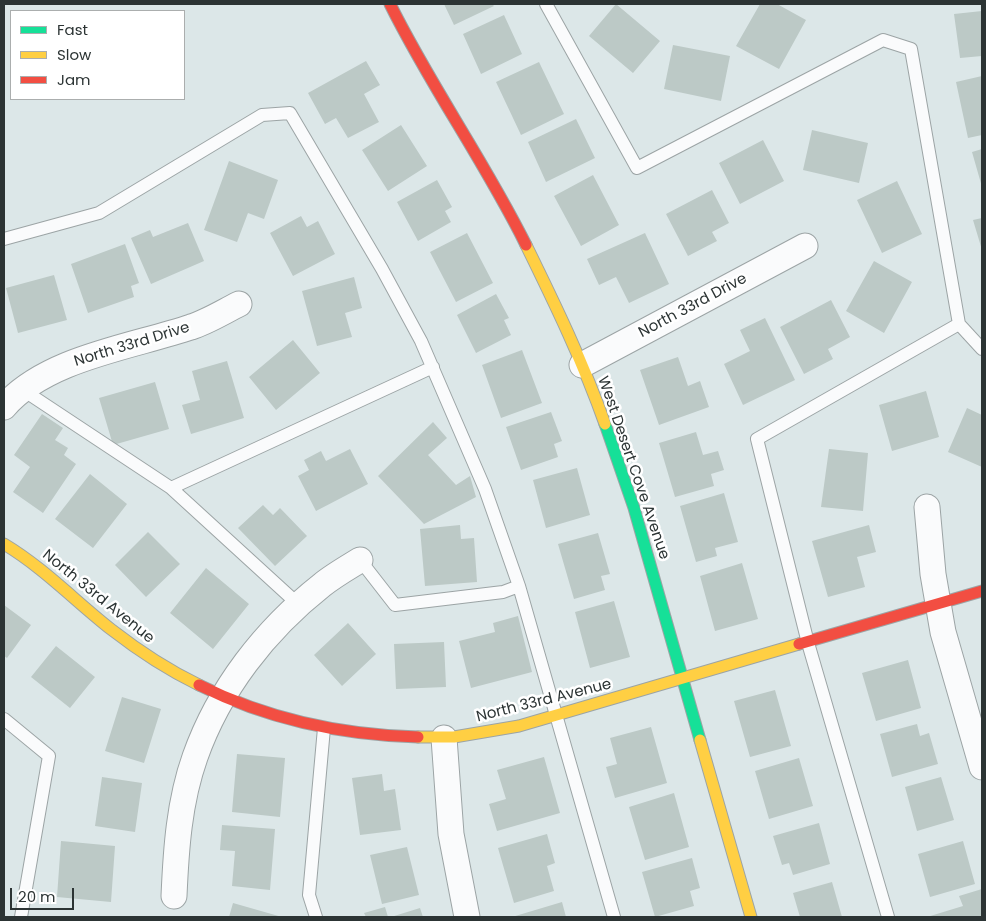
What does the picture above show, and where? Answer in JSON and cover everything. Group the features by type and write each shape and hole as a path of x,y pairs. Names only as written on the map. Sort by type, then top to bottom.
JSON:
{"street":[{"name":"West Desert Cove Avenue","path":"390,4 407,38 469,146 508,209 537,266 582,365 613,444 634,508 751,917"},
{"name":"North 33rd Drive","path":"582,365 805,246"},
{"name":"North 33rd Drive","path":"4,407 23,390 44,376 69,364 100,353 194,326 239,304"},
{"path":"927,507 933,574 943,632 982,767"},
{"name":"North 33rd Avenue","path":"4,544 43,571 113,631 158,663 222,697 250,709 324,728 388,737 444,738 492,731 556,716 982,591"},
{"path":"174,896 177,844 184,797 195,758 222,697 238,672 268,634 323,584 360,560"},
{"path":"444,738 451,834 467,917"}],"lane":[{"path":"546,4 638,168 883,40 911,49 959,324 982,349"},
{"path":"4,239 99,213 262,115 290,113 382,269 433,367 485,489 519,586 614,917"},
{"path":"888,917 808,643 757,439 959,324"},
{"path":"171,488 433,367"},
{"path":"23,390 171,488 299,605"},
{"path":"360,560 395,605 503,592 519,586"},
{"path":"4,718 49,756 21,917"},
{"path":"316,917 309,895 324,728"}],"building":[{"path":"444,4 492,4 494,6 454,25"},
{"path":"616,4 660,41 633,73 589,36"},
{"path":"760,4 777,4 806,20 779,69 736,46"},
{"path":"982,11 982,56 960,58 954,14"},
{"path":"504,15 522,54 481,74 463,34"},
{"path":"673,45 730,56 721,101 664,89"},
{"path":"366,61 380,85 364,94 379,122 348,138 336,118 325,124 308,93"},
{"path":"539,62 564,114 521,135 496,82"},
{"path":"982,76 982,135 968,138 956,82"},
{"path":"576,119 595,158 546,182 528,142"},
{"path":"401,125 427,166 388,191 362,150"},
{"path":"812,130 868,143 859,183 803,170"},
{"path":"763,140 784,181 740,204 719,163"},
{"path":"982,149 982,187 972,152"},
{"path":"229,161 278,180 264,219 248,213 237,242 204,230"},
{"path":"593,175 619,225 581,246 554,196"},
{"path":"437,180 452,207 445,211 451,222 418,241 397,202"},
{"path":"897,181 922,234 882,253 857,200"},
{"path":"712,190 729,223 712,232 717,241 688,256 666,214"},
{"path":"301,216 307,227 318,221 335,254 293,276 270,233"},
{"path":"982,218 982,250 973,220"},
{"path":"188,223 204,261 151,284 131,238 150,230 153,237"},
{"path":"467,233 493,283 456,302 430,252"},
{"path":"645,233 669,284 629,303 616,277 599,285 587,259"},
{"path":"125,244 139,283 131,286 134,297 88,313 71,264"},
{"path":"874,261 912,282 884,333 846,311"},
{"path":"54,275 67,320 18,333 6,288"},
{"path":"354,277 362,308 345,313 352,337 317,346 302,291"},
{"path":"496,294 509,318 504,320 511,335 476,353 457,315"},
{"path":"831,300 850,337 828,349 833,359 804,374 780,327"},
{"path":"765,318 795,380 743,405 724,364 750,351 740,330"},
{"path":"293,340 320,373 276,410 249,377"},
{"path":"522,350 542,403 501,418 482,365"},
{"path":"678,357 688,386 700,381 709,407 659,425 640,370"},
{"path":"227,361 244,418 191,434 182,405 200,400 192,371"},
{"path":"155,382 169,429 113,445 99,398"},
{"path":"926,391 939,437 892,451 879,405"},
{"path":"967,408 982,415 982,467 948,452"},
{"path":"551,412 562,441 554,444 558,457 521,470 506,427"},
{"path":"42,414 63,428 55,440 68,448 64,455 76,464 43,513 13,492 30,467 14,455"},
{"path":"433,422 447,438 428,455 456,485 470,476 476,497 424,524 378,476"},
{"path":"696,432 703,455 718,451 724,470 711,474 714,486 675,497 659,443"},
{"path":"350,449 368,484 316,511 298,476 309,470 304,460 321,451 326,461"},
{"path":"829,449 868,453 863,511 821,507"},
{"path":"577,468 590,515 546,528 533,480"},
{"path":"90,474 127,504 93,548 55,519"},
{"path":"724,493 738,542 715,548 717,556 696,562 680,506"},
{"path":"263,505 273,515 280,508 307,536 275,566 238,528"},
{"path":"460,525 461,539 474,538 477,582 425,586 420,529"},
{"path":"869,525 876,552 857,557 865,587 828,597 812,541"},
{"path":"148,532 180,564 146,597 115,565"},
{"path":"598,533 610,574 601,576 605,590 574,599 558,544"},
{"path":"742,563 758,619 715,631 700,576"},
{"path":"206,568 249,604 213,649 170,613"},
{"path":"614,601 630,657 590,668 575,612"},
{"path":"4,605 31,625 7,658 4,656"},
{"path":"518,616 532,672 471,688 459,641 495,632 493,623"},
{"path":"348,623 376,654 342,686 314,655"},
{"path":"444,642 446,687 396,689 394,644"},
{"path":"56,646 95,677 70,708 31,677"},
{"path":"908,660 921,708 876,721 862,673"},
{"path":"775,690 791,746 750,757 734,701"},
{"path":"122,697 161,709 144,763 105,751"},
{"path":"917,724 920,736 929,733 938,764 892,777 880,734"},
{"path":"651,727 667,783 615,798 606,767 617,764 610,738"},
{"path":"237,754 285,758 280,817 232,812"},
{"path":"544,757 560,813 497,831 489,804 506,799 497,770"},
{"path":"799,758 813,806 769,819 755,771"},
{"path":"382,774 384,791 395,789 401,830 360,835 352,778"},
{"path":"102,777 142,783 135,832 95,826"},
{"path":"941,777 954,820 917,831 905,787"},
{"path":"674,793 689,847 645,860 629,807"},
{"path":"819,823 830,864 793,875 789,863 782,865 773,836"},
{"path":"222,825 275,829 270,890 232,886 235,851 220,850"},
{"path":"547,834 555,863 547,866 554,891 514,903 498,848"},
{"path":"61,841 115,846 111,902 57,897"},
{"path":"963,841 975,884 930,897 918,854"},
{"path":"407,847 419,895 382,904 370,855"},
{"path":"692,858 700,888 690,891 694,906 655,917 642,872"},
{"path":"832,882 842,917 800,917 793,893"},
{"path":"982,889 982,917 927,917 963,906 959,896"},
{"path":"562,902 566,917 512,917"},
{"path":"233,903 282,917 229,917"},
{"path":"385,907 388,917 366,917 364,913"},
{"path":"420,908 423,917 391,917"}],"traffic: fast":[{"path":"605,424 634,508 700,740"}],"traffic: slow":[{"path":"526,245 578,356 605,424"},
{"path":"4,544 33,563 112,630 165,667 199,685"},
{"path":"418,737 454,737 519,726 799,644"},
{"path":"700,740 751,917"}],"traffic: jam":[{"path":"390,4 526,245"},
{"path":"799,644 982,591"},
{"path":"199,685 251,707 306,723 361,733 418,737"}]}
